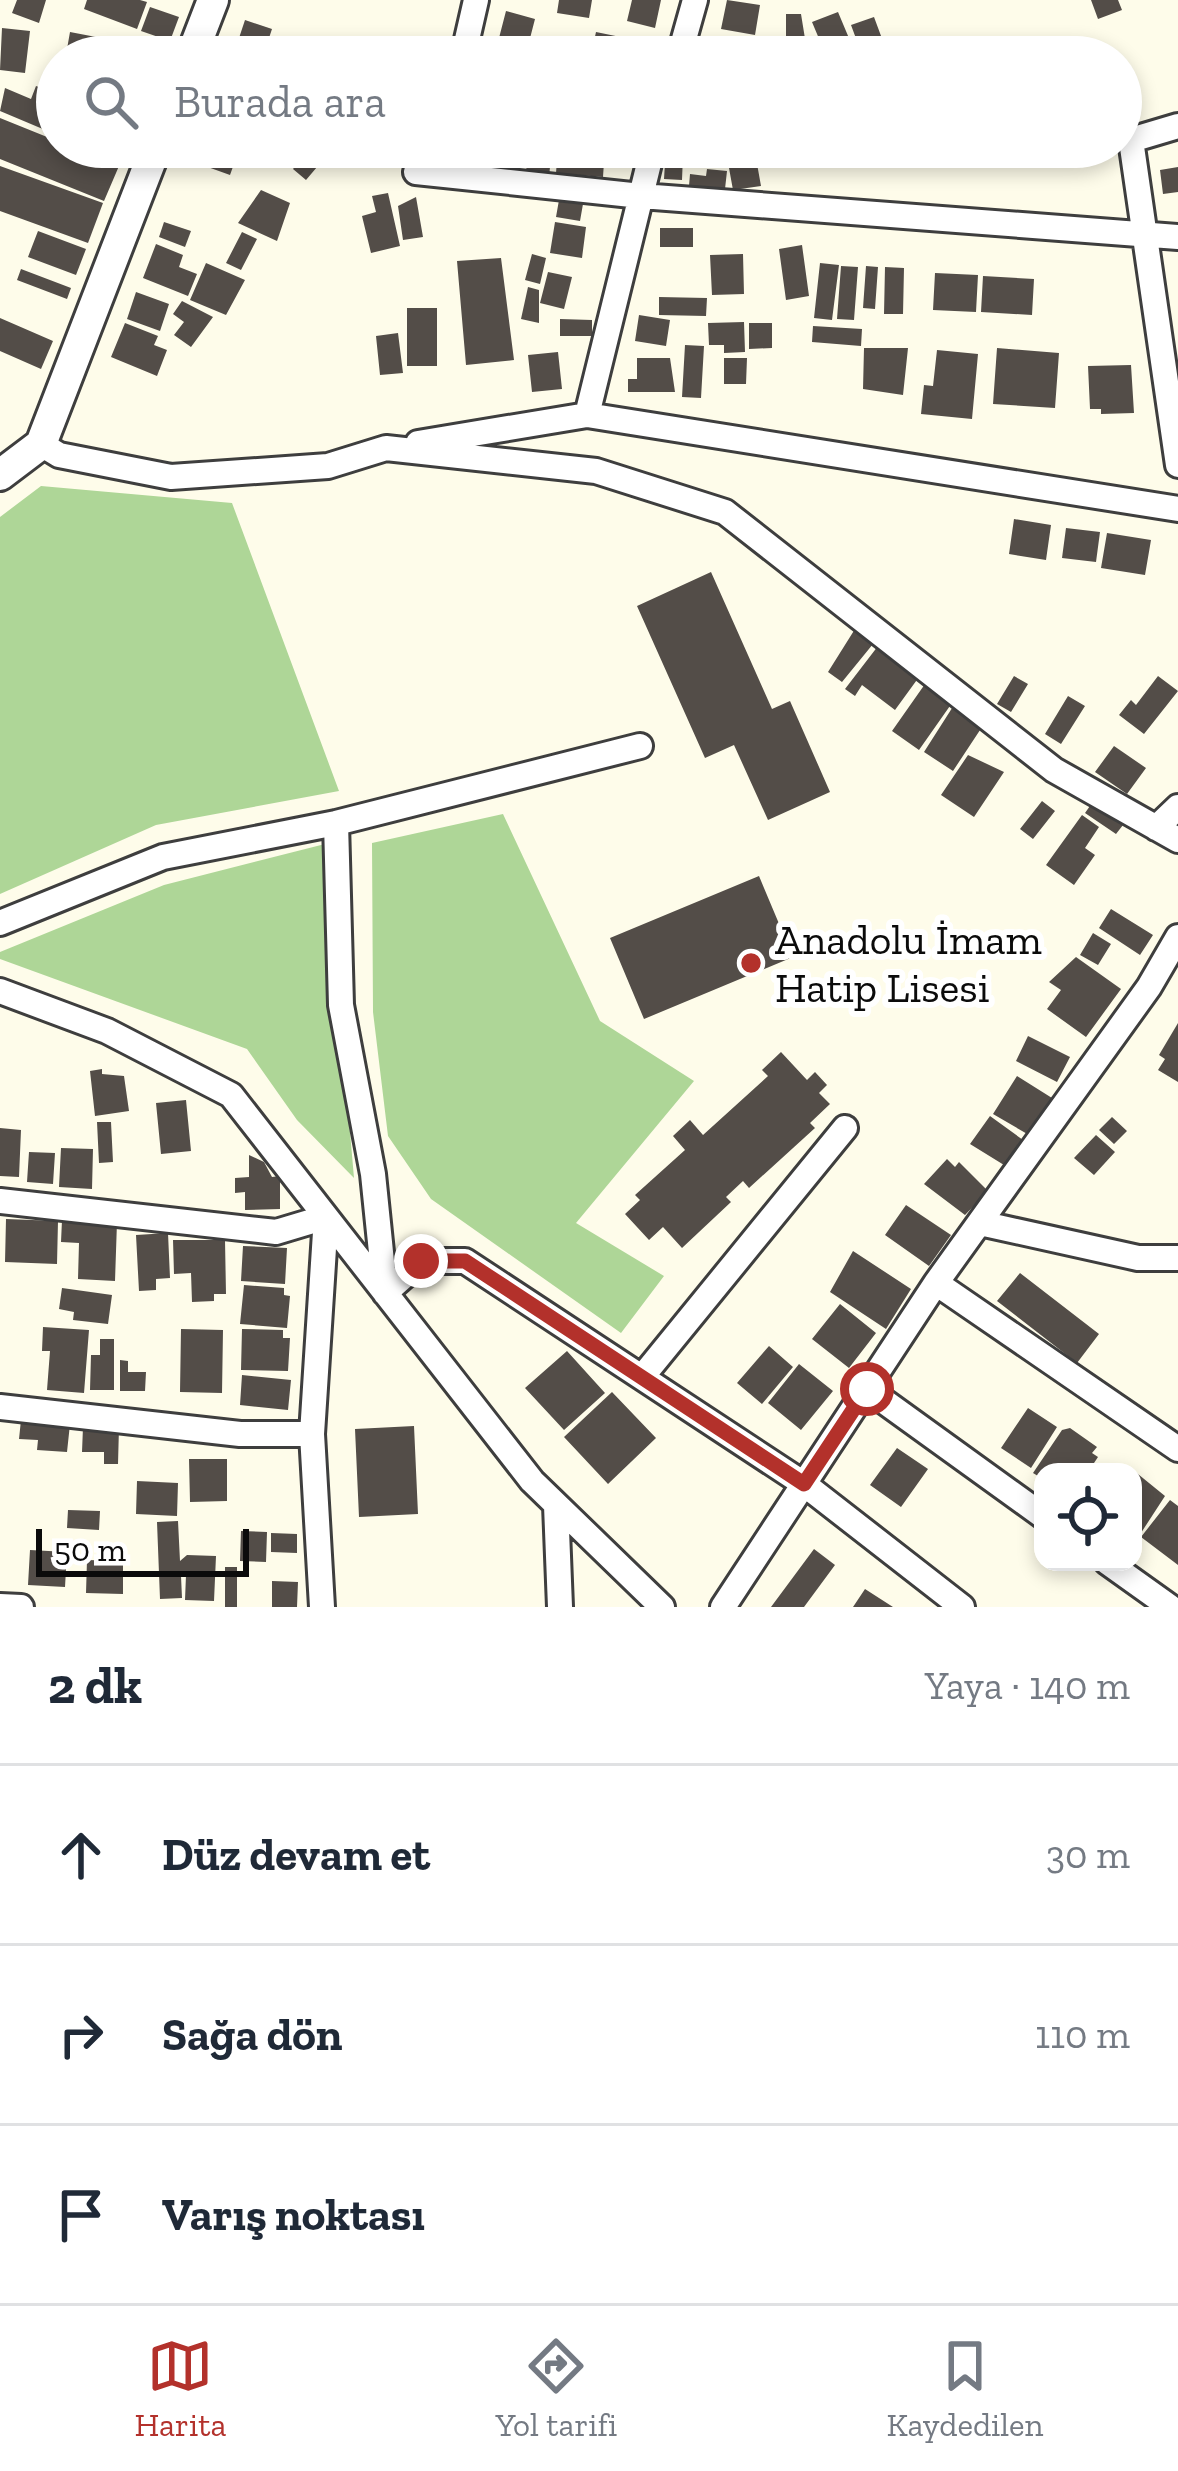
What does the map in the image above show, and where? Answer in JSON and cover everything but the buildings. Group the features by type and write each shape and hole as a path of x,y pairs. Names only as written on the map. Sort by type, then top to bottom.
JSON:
{"street":[{"path":"198,36 213,0"},
{"path":"468,36 476,0"},
{"path":"685,36 695,0"},
{"path":"1142,136 1178,125"},
{"path":"0,475 41,444 148,168"},
{"path":"587,416 647,168"},
{"path":"1135,168 1178,465"},
{"path":"416,172 640,196 1178,237"},
{"path":"41,444 59,455 171,477 328,466 386,448 587,416 1178,508"},
{"path":"0,464 41,444"},
{"path":"386,448 596,470 725,512 1054,770 1167,834 1178,807"},
{"path":"0,923 163,857 336,823 640,746"},
{"path":"336,823 341,1005 373,1174 385,1293"},
{"path":"723,1607 936,1283 1149,987 1178,937"},
{"path":"0,991 107,1031 231,1095 556,1505 662,1607"},
{"path":"642,1377 845,1128"},
{"path":"0,1201 276,1232 326,1217"},
{"path":"322,1607 312,1434 326,1217"},
{"path":"980,1222 1138,1258 1178,1258"},
{"path":"385,1293 421,1261 465,1261 804,1484 962,1607"},
{"path":"936,1283 1178,1449"},
{"path":"867,1389 1034,1510"},
{"path":"0,1407 240,1434 312,1434"},
{"path":"556,1505 560,1607"},
{"path":"1120,1571 1170,1607"},
{"path":"0,1606 21,1607"}],"green space":[{"path":"41,486 232,503 339,791 156,825 0,894 0,517"},
{"path":"503,814 600,1021 694,1081 576,1223 664,1276 621,1333 431,1199 388,1136 373,1012 372,843"},
{"path":"325,844 354,1178 297,1120 247,1049 0,959 0,952 164,885"}],"place":[{"name":"Anadolu İmam Hatip Lisesi","path":"751,963"}],"route":[{"path":"421,1261 465,1261 804,1484 867,1389"}]}
